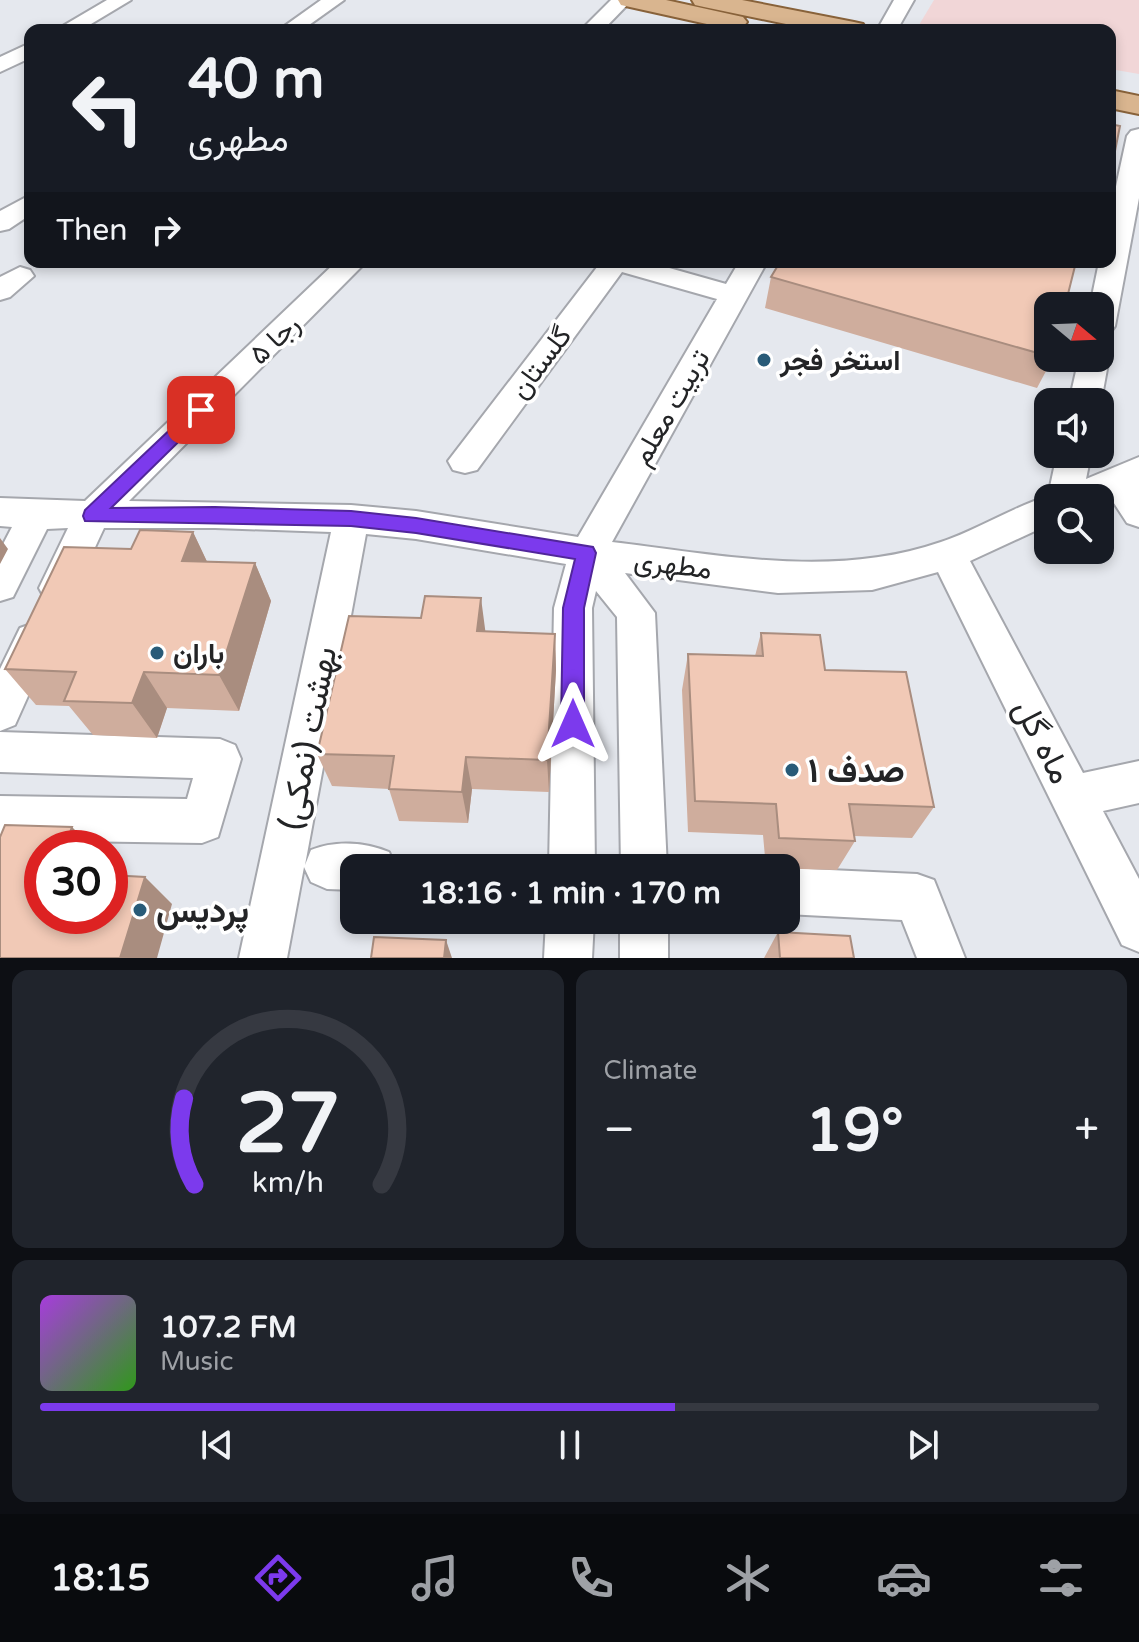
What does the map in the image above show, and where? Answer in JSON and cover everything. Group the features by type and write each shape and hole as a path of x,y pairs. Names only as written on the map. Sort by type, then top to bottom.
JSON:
{"main road":[{"path":"630,0 745,24"},
{"path":"704,0 824,24"},
{"path":"1116,82 1139,87"},
{"path":"1116,100 1139,105"}],"street":[{"path":"77,24 121,0"},
{"path":"298,24 334,0"},
{"path":"597,24 622,0"},
{"path":"890,24 904,0"},
{"path":"1116,248 1139,136"},
{"path":"0,223 24,207"},
{"name":"رجا ۵","path":"92,516 346,268"},
{"name":"گلستان","path":"465,461 611,268"},
{"path":"637,268 734,295"},
{"name":"تربیت معلم","path":"572,854 573,608 587,553 750,268"},
{"path":"1107,292 1112,268"},
{"path":"1107,484 1128,475 1139,513"},
{"name":"مطهری","path":"0,512 351,519 416,525 587,553 778,578 872,575 948,555 1034,516"},
{"path":"0,586 36,515"},
{"path":"0,712 92,516"},
{"name":"بهشت (نمکی)","path":"263,958 351,519"},
{"path":"587,553 636,613 644,854"},
{"name":"ماه گل","path":"948,555 1139,928"},
{"path":"0,752 220,759 202,821 0,818"},
{"path":"1072,797 1139,782"},
{"path":"327,866 340,867"},
{"path":"800,892 917,897 941,958"},
{"path":"568,958 569,934"},
{"path":"644,934 644,958"}],"shaded area":[{"path":"934,0 1139,0 1139,74 1116,70 1116,24 920,24"}],"building":[{"path":"1116,125 1120,126 1116,146"},
{"path":"776,268 1074,268 1068,292 1034,292 1034,352 771,277"},
{"path":"140,530 193,532 182,561 255,563 219,675 144,672 132,703 64,701 76,672 5,669 64,547 131,549"},
{"path":"425,596 481,598 477,631 555,634 547,760 466,757 462,792 389,789 394,756 317,754 349,616 421,618"},
{"name":"صدف ۱","path":"761,633 820,635 825,670 906,672 934,807 849,804 855,841 779,838 776,804 695,801 688,654 763,656"},
{"path":"5,825 72,827 71,830 24,830 24,934 127,934 120,958 0,958 0,837"},
{"path":"128,876 145,877 128,932"},
{"path":"800,933 850,936 854,958 780,958 778,934"},
{"path":"374,937 446,940 444,958 371,958"}],"place":[{"name":"استخر فجر","path":"764,360"},
{"name":"باران","path":"157,653"},
{"name":"صدف ۱","path":"792,770"},
{"name":"پردیس","path":"140,910"}],"route":[{"path":"201,410 92,516 215,514 351,519 416,525 587,553 573,608 573,724"}]}
